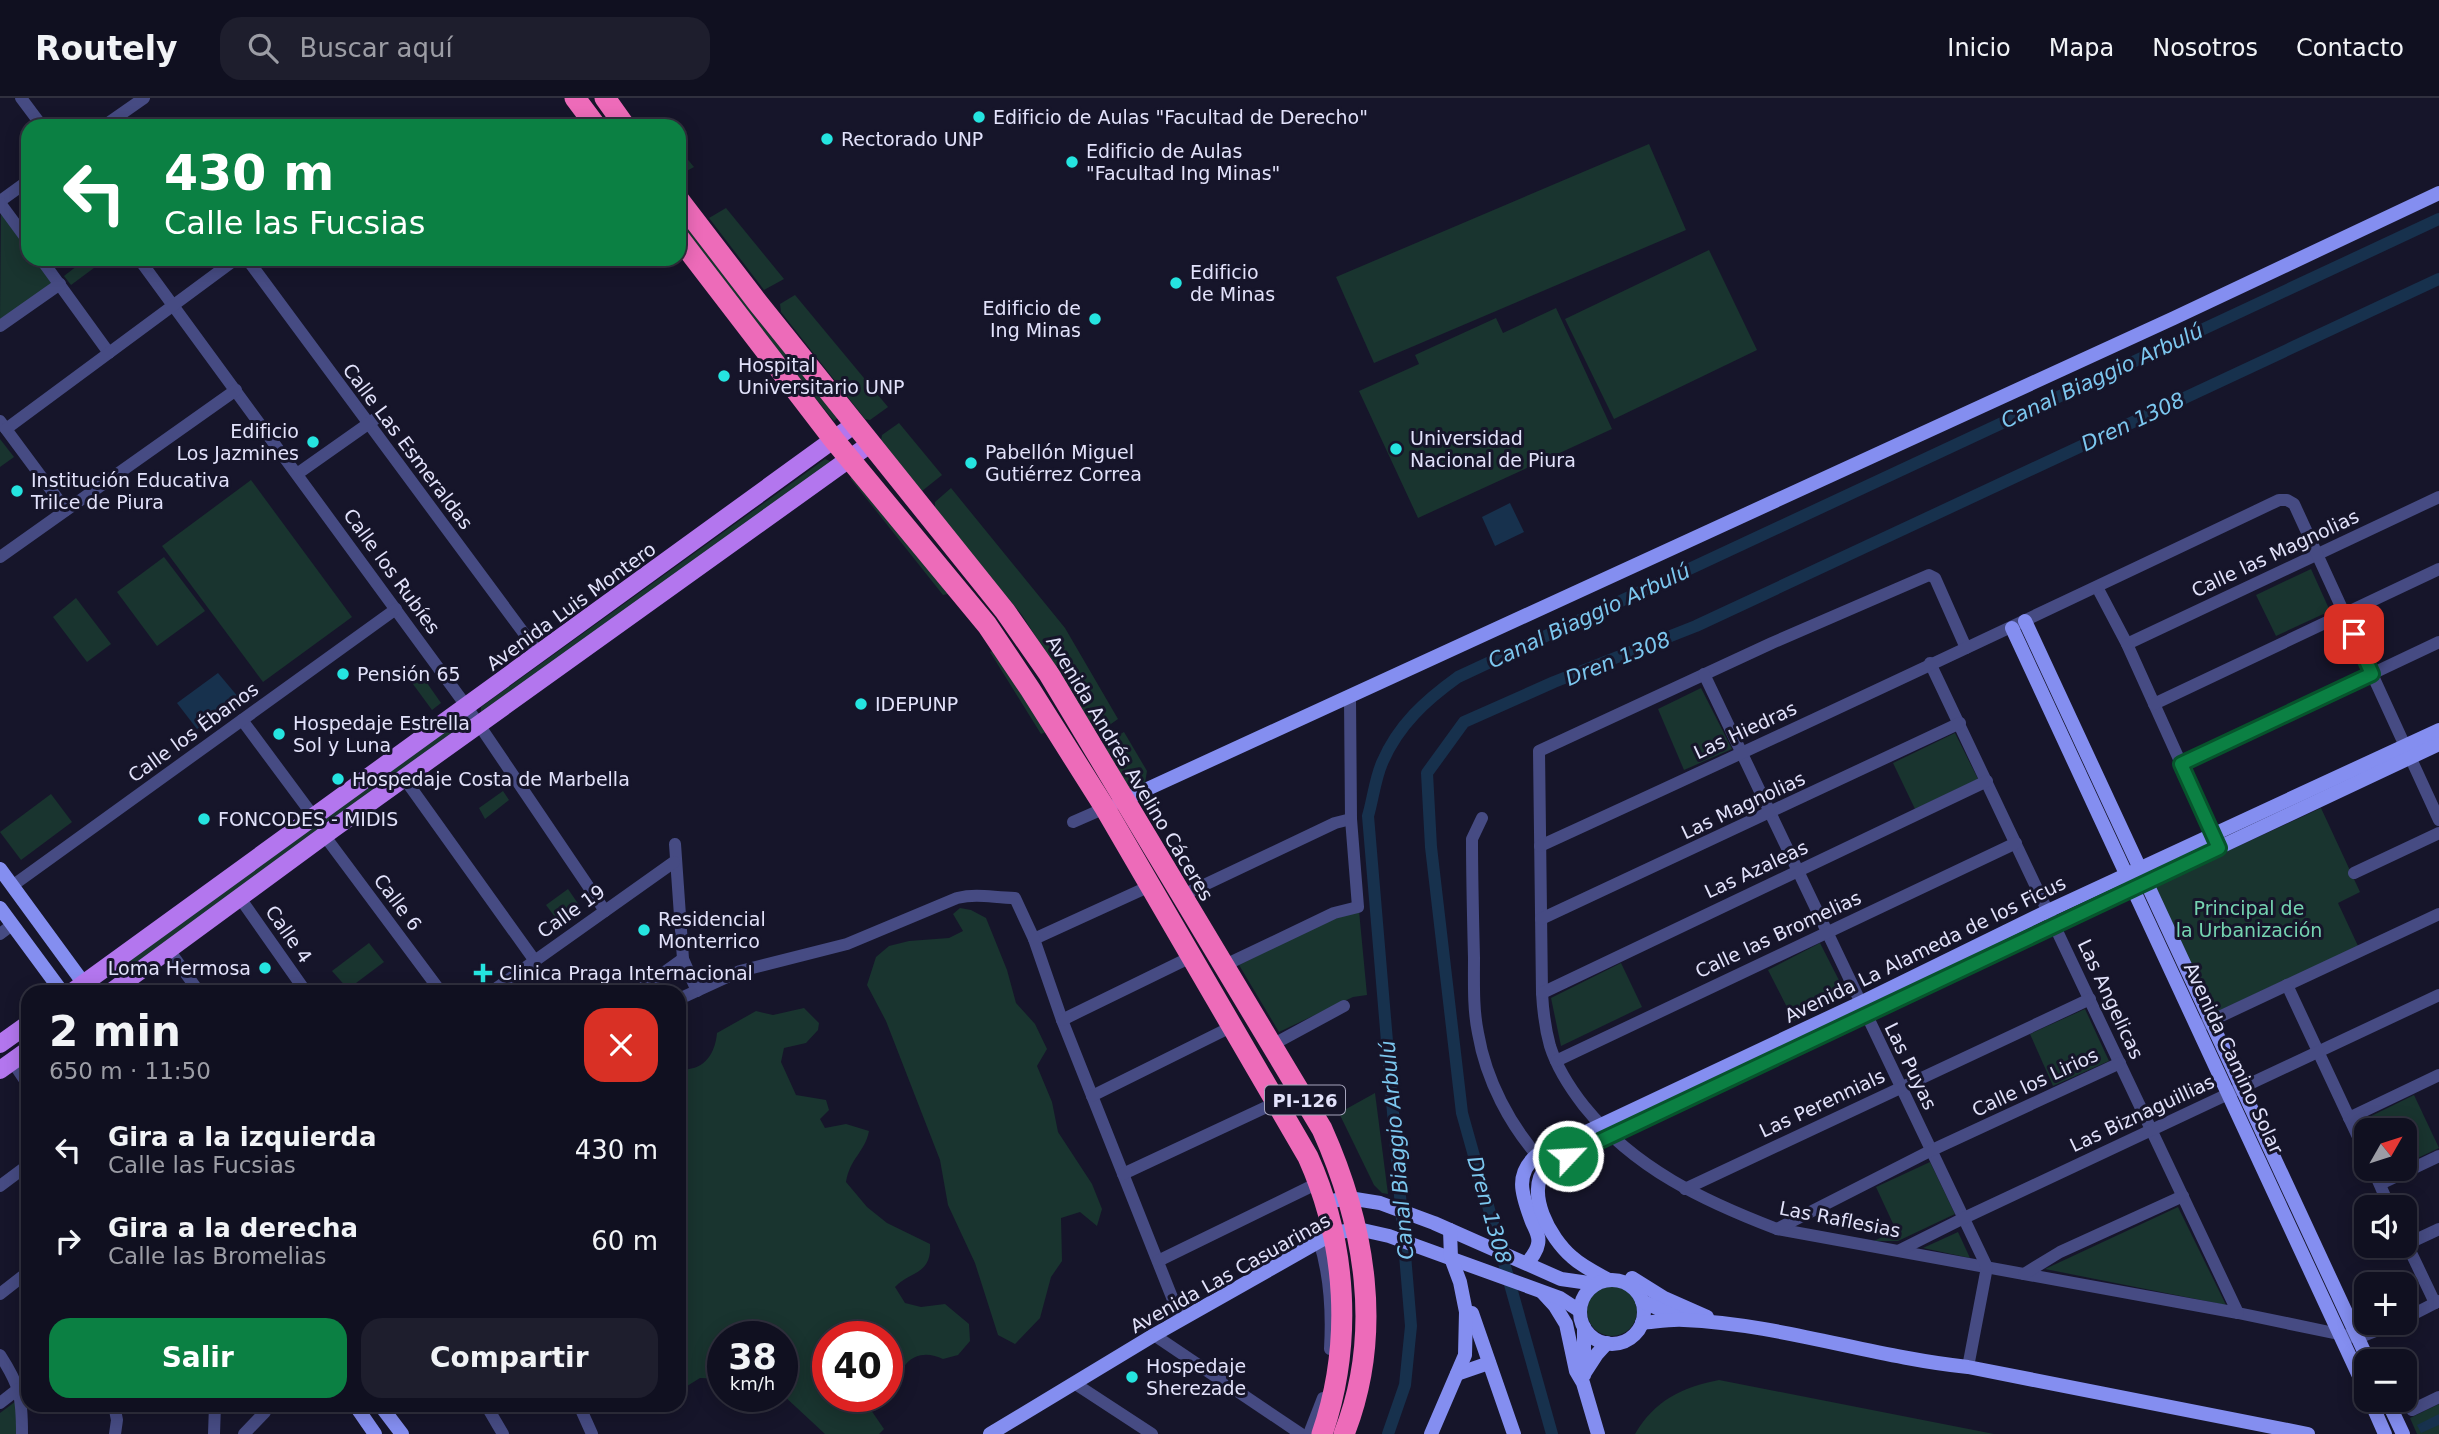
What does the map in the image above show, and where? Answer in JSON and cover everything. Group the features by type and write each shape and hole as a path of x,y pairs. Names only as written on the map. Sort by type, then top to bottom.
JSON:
{"highway":[{"path":"575,98 591,119"},
{"path":"605,98 620,119"},
{"name":"Avenida Andrés Avelino Cáceres","path":"686,209 1005,611 1049,674 1322,1129 1358,1229 1367,1328 1363,1367 1353,1411 1327,1428"},
{"name":"Avenida Andrés Avelino Cáceres","path":"686,247 849,459 987,625 1105,808 1308,1157 1323,1192 1327,1237 1341,1286 1339,1368 1327,1428"}],"main road":[{"name":"Avenida Luis Montero","path":"89,985 314,817 855,424"},
{"path":"121,985 324,835 870,444"},
{"path":"0,1044 21,1029"},
{"path":"6,1066 21,1055"}],"street":[{"path":"21,98 37,119"},
{"path":"112,119 130,102 144,98"},
{"path":"21,186 0,202 21,231"},
{"path":"1073,822 1350,698 2162,324 2439,193"},
{"path":"46,266 109,353"},
{"name":"Calle los Rubíes","path":"144,266 467,707 605,911"},
{"path":"66,510 3,425 109,353 226,266"},
{"name":"Calle Las Esmeraldas","path":"252,266 371,422 540,655"},
{"path":"0,326 60,284"},
{"path":"0,557 236,390"},
{"path":"297,474 371,422"},
{"name":"Calle las Magnolias","path":"2127,644 2439,497"},
{"name":"Las Hiedras","path":"1540,846 2279,500 2294,504 2318,555"},
{"path":"2318,555 2439,820"},
{"path":"2154,704 2439,569"},
{"path":"1704,674 1928,575 1935,578 1966,648"},
{"path":"2097,587 2127,644 2216,841"},
{"name":"Calle los Ébanos","path":"12,886 396,609"},
{"name":"Avenida Camino Solar","path":"2019,624 2235,1091 2354,1365"},
{"path":"2181,764 2439,642"},
{"name":"Las Angelicas","path":"1930,663 2238,1313"},
{"name":"Las Raflesias","path":"1704,674 1539,751 1544,1023 1556,1061 1576,1096 1605,1131 1653,1170 1685,1189 1729,1211 1777,1228 2238,1313 2358,1338"},
{"name":"Las Puyas","path":"1704,674 1987,1267"},
{"path":"1223,967 1334,913 1358,906 1351,819 1350,698"},
{"path":"242,720 314,817"},
{"name":"Las Magnolias","path":"1541,919 1960,723"},
{"name":"Avenida La Alameda de los Ficus","path":"2408,752 2439,730"},
{"name":"Avenida La Alameda de los Ficus","path":"1542,1161 1862,1008 2048,911 2134,872 2216,841 2408,752 2439,744"},
{"path":"404,778 535,961"},
{"name":"Las Azaleas","path":"1542,993 1987,781"},
{"path":"1482,818 1472,839 1474,997 1478,1033 1486,1065 1504,1108 1542,1161 1538,1181 1539,1199 1546,1224 1563,1249 1602,1282 1629,1285 1642,1301 1642,1324 1628,1339 1607,1343 1594,1338 1584,1327"},
{"path":"1181,896 1335,823 1351,819"},
{"path":"2354,873 2439,833"},
{"name":"Calle 6","path":"324,835 436,985"},
{"name":"Avenida La Alameda de los Ficus","path":"1862,1008 2056,926 2140,886 2216,841"},
{"name":"Calle las Bromelias","path":"1556,1061 2016,843"},
{"path":"675,844 682,959 697,991"},
{"name":"Calle 19","path":"501,985 674,862"},
{"path":"0,869 79,985"},
{"path":"1034,939 1150,886"},
{"path":"686,996 740,971 847,944 957,898 976,893 1015,898 1034,939 1062,1020 1181,1320"},
{"name":"Calle 4","path":"240,898 301,985"},
{"path":"0,908 6,929 56,985"},
{"path":"2204,1023 2439,914"},
{"path":"169,950 194,985"},
{"path":"1062,1020 1191,957"},
{"path":"647,985 682,959"},
{"path":"2287,985 2354,1129"},
{"name":"Las Biznaguillias","path":"1900,1250 2439,995"},
{"name":"Las Perennials","path":"1685,1189 2090,999"},
{"path":"1272,1045 1344,1006"},
{"path":"1092,1096 1233,1026"},
{"name":"Calle los Lirios","path":"1777,1228 1930,1151 2120,1063"},
{"path":"6,1066 21,1079"},
{"path":"2349,1118 2439,1075"},
{"name":"Avenida Camino Solar","path":"2235,1091 2363,1349"},
{"path":"1123,1174 1277,1102"},
{"path":"2379,1184 2439,1156"},
{"path":"1525,1262 1535,1254 1538,1236 1524,1199 1522,1180 1527,1163 1542,1161"},
{"path":"0,1186 21,1171"},
{"path":"2378,1181 2384,1195"},
{"path":"1158,1261 1323,1192"},
{"name":"Avenida Las Casuarinas","path":"1323,1192 1380,1203 1434,1223 1561,1279 1602,1282"},
{"path":"2024,1274 2060,1252 2183,1196"},
{"name":"Avenida Las Casuarinas","path":"990,1434 1154,1335 1327,1237 1358,1229 1485,1270 1560,1298 1580,1311"},
{"path":"2417,1237 2439,1229"},
{"path":"1431,1434 1465,1354 1468,1328 1460,1282 1451,1258 1450,1230"},
{"path":"1474,1240 1467,1281 1471,1312 1514,1434"},
{"path":"2415,1258 2437,1302 2417,1312"},
{"path":"1968,1367 1987,1267"},
{"path":"1587,1269 1619,1272 1632,1277 1664,1298 1726,1324"},
{"path":"0,1294 21,1278"},
{"path":"1598,1434 1583,1380 1584,1327 1580,1311 1585,1296 1602,1282"},
{"path":"1542,1292 1566,1324 1576,1371 1583,1380"},
{"path":"1642,1301 1682,1320"},
{"path":"1642,1324 1682,1320 1766,1329 1930,1363 1968,1367 2308,1434"},
{"path":"1154,1335 1301,1434"},
{"path":"2358,1338 2366,1335"},
{"path":"1583,1380 1597,1354 1607,1343"},
{"path":"0,1355 15,1378 21,1405"},
{"path":"1457,1374 1489,1363"},
{"path":"1074,1383 1152,1434"},
{"path":"0,1403 19,1389"},
{"path":"2417,1408 2439,1397"},
{"path":"22,1412 22,1434"},
{"path":"115,1412 115,1434"},
{"path":"214,1434 215,1412"},
{"path":"244,1434 265,1412"},
{"path":"360,1412 375,1434"},
{"path":"385,1412 402,1434"},
{"path":"490,1412 503,1434"},
{"path":"582,1412 592,1434"},
{"path":"2375,1412 2385,1434"},
{"path":"2393,1412 2403,1434"}],"green space":[{"path":"1649,144 1686,230 1374,363 1336,277"},
{"path":"686,157 694,167 686,171"},
{"path":"1,208 21,238 21,266 40,266 52,284 0,320"},
{"path":"726,208 784,279 764,290 709,218"},
{"path":"686,220 840,416 834,421 686,236"},
{"path":"1709,250 1757,350 1614,419 1565,319"},
{"path":"77,266 97,266 71,285 64,276"},
{"path":"795,295 888,407 870,420 865,419 781,312 780,304"},
{"path":"1556,308 1612,429 1418,518 1359,391 1419,364 1415,355 1496,318 1503,333"},
{"path":"899,423 942,475 922,491 881,441 882,435"},
{"path":"0,439 14,457 0,467"},
{"path":"825,459 830,461 831,465 481,712 481,707"},
{"path":"854,477 948,594 943,595 850,478"},
{"path":"251,480 352,617 263,682 162,546"},
{"path":"951,488 1065,628 1118,719 1101,731 1094,729 1022,615 935,509 935,502"},
{"path":"164,557 205,611 157,646 117,592"},
{"path":"2311,569 2330,611 2276,636 2256,595"},
{"path":"76,598 111,644 87,662 53,617"},
{"path":"994,650 1046,732 1041,734 990,652"},
{"path":"420,673 441,703 432,710 410,680"},
{"path":"1701,688 1732,749 1684,770 1658,709"},
{"path":"467,716 471,723 123,975 115,973 118,965"},
{"path":"1124,732 1147,771 1145,783 1128,790 1102,744"},
{"path":"1955,733 1978,779 1915,809 1893,763"},
{"path":"503,791 509,800 485,819 479,808"},
{"path":"51,794 72,822 21,860 0,832"},
{"name":"Principal de la Urbanización","path":"2321,808 2360,892 2338,903 2358,946 2214,1013 2154,885"},
{"path":"568,889 579,905 558,921 546,905"},
{"path":"960,908 986,918 1007,970 1016,1003 1035,1024 1047,1049 1037,1066 1052,1102 1058,1132 1092,1184 1102,1209 1097,1226 1080,1212 1061,1218 1062,1261 1051,1277 1040,1318 1015,1344 998,1335 975,1263 948,1205 940,1160 886,1021 867,985 876,957 889,946 909,941 949,938 963,931 953,914"},
{"path":"1359,911 1367,995 1353,997 1279,1032 1239,965 1322,923"},
{"path":"369,943 384,962 353,985 344,985 332,971"},
{"path":"1820,943 1846,994 1794,1021 1768,970"},
{"path":"1621,963 1642,1007 1561,1046 1551,998"},
{"path":"804,1008 819,1023 818,1030 806,1043 784,1048 781,1062 796,1095 826,1100 829,1110 820,1119 825,1128 846,1124 869,1131 846,1182 867,1207 887,1223 930,1244 930,1254 924,1267 895,1287 905,1303 921,1307 945,1304 969,1324 970,1341 958,1355 943,1359 929,1355 914,1357 903,1369 903,1321 812,1321 812,1412 872,1412 884,1429 879,1434 825,1434 798,1409 798,1321 707,1321 707,1378 700,1378 686,1387 686,1069 695,1068 706,1060 714,1048 717,1033 756,1011 773,1015"},
{"path":"2085,1009 2109,1061 2053,1086 2030,1034"},
{"path":"1375,1093 1388,1194 1382,1193 1374,1185 1339,1113"},
{"path":"2414,1095 2439,1148 2417,1158 2417,1118 2367,1118"},
{"path":"1930,1162 1955,1214 1898,1241 1874,1241 1896,1230 1876,1187"},
{"path":"2178,1207 2226,1305 2045,1269"},
{"path":"1958,1232 1970,1258 1923,1248"},
{"path":"1612,1286 1630,1293 1637,1311 1630,1329 1612,1336 1594,1329 1587,1311 1594,1293"},
{"path":"1719,1380 1994,1434 1635,1434 1651,1413 1670,1397"},
{"path":"20,1398 22,1434 0,1434 0,1413"},
{"path":"2439,1404 2439,1434 2417,1434 2410,1418"}],"water":[{"path":"1510,503 1524,532 1495,546 1482,517"},
{"path":"218,673 239,698 197,729 177,703"},
{"path":"2439,1414 2439,1425 2421,1433 2417,1425"}],"waterway":[{"name":"Canal Biaggio Arbulú","path":"1388,1434 1405,1385 1411,1326 1368,816 1382,763 1405,725 1424,704 1458,677 2439,219"},
{"name":"Dren 1308","path":"1552,1434 1462,1113 1431,847 1427,773 1464,722 1554,682 1696,626 2439,279"}],"place":[{"name":"Edificio de Aulas \"Facultad de Derecho\"","path":"979,117"},
{"name":"Rectorado UNP","path":"827,139"},
{"name":"Edificio de Aulas \"Facultad Ing Minas\"","path":"1072,162"},
{"name":"Edificio de Minas","path":"1176,283"},
{"name":"Edificio de Ing Minas","path":"1095,319"},
{"name":"Hospital Universitario UNP","path":"724,376"},
{"name":"Edificio Los Jazmines","path":"313,442"},
{"name":"Universidad Nacional de Piura","path":"1396,449"},
{"name":"Pabellón Miguel Gutiérrez Correa","path":"971,463"},
{"name":"Institución Educativa Trilce de Piura","path":"17,491"},
{"name":"Pensión 65","path":"343,674"},
{"name":"IDEPUNP","path":"861,704"},
{"name":"Hospedaje Estrella Sol y Luna","path":"279,734"},
{"name":"Hospedaje Costa de Marbella","path":"338,779"},
{"name":"FONCODES - MIDIS","path":"204,819"},
{"name":"Residencial Monterrico","path":"644,930"},
{"name":"Loma Hermosa","path":"265,968"},
{"name":"Clinica Praga Internacional","path":"483,973"},
{"name":"Hospedaje Sherezade","path":"1132,1377"}],"route":[{"path":"1568,1156 2219,848 2181,764 2372,674 2354,634"}]}
